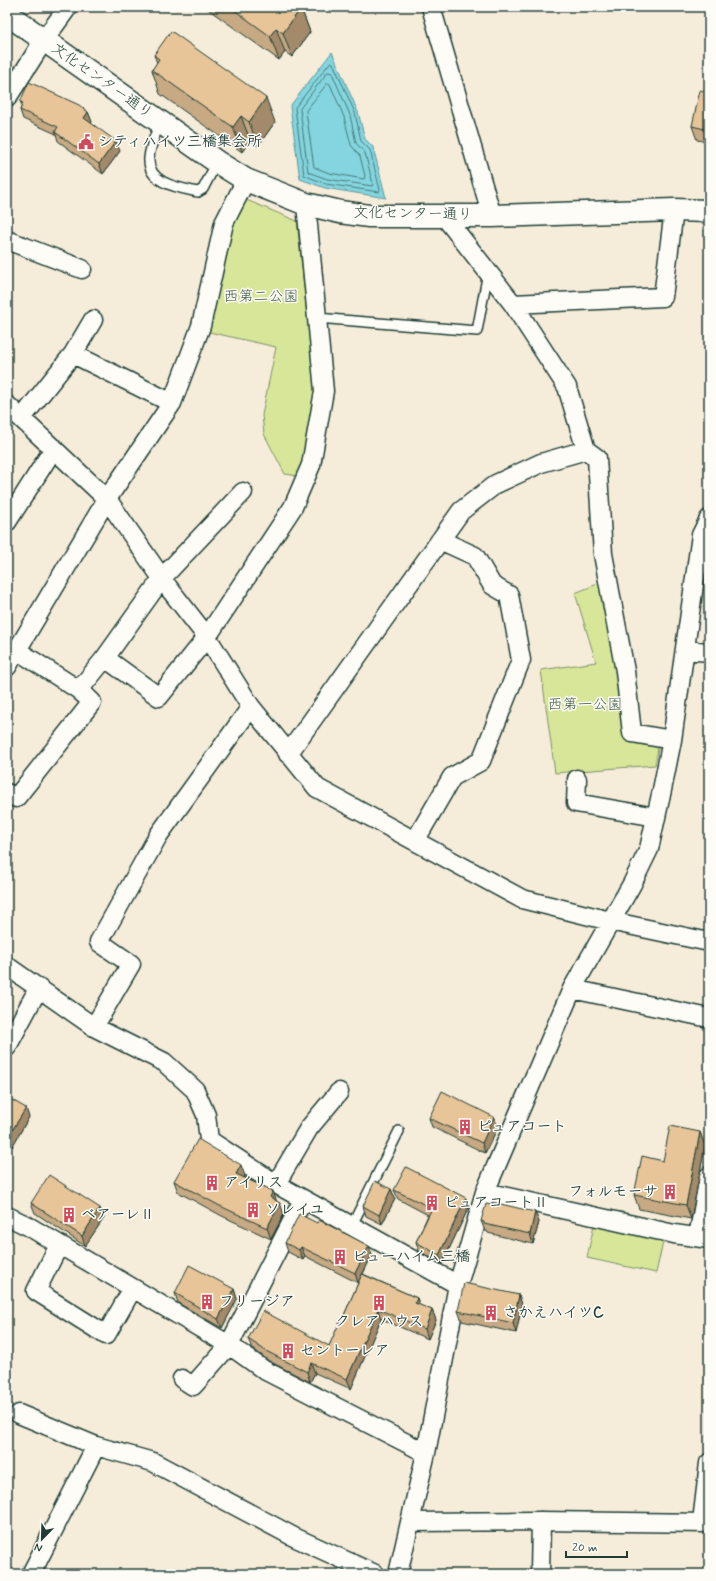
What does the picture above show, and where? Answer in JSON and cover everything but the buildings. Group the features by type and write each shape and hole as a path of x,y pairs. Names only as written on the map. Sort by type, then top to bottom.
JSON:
{"street":[{"path":"7,98 44,40 68,7"},
{"path":"431,7 492,216"},
{"name":"文化センター通り","path":"7,14 217,162 246,180 306,204 340,212 369,216 492,216 674,210 709,211"},
{"path":"7,667 107,500 172,403 201,326 224,223 246,180"},
{"path":"105,658 159,697 206,637 293,507 311,465 324,391 306,204"},
{"path":"513,304 663,297 674,210"},
{"path":"444,216 513,304 567,387 586,450 597,458 603,554 625,671 632,733 672,740"},
{"path":"7,240 82,269"},
{"path":"22,418 73,354 93,320"},
{"path":"73,354 172,403"},
{"path":"7,405 107,500 206,637 251,707 317,788 522,899 610,921 709,942"},
{"path":"7,522 54,448"},
{"path":"288,754 461,511 496,484 541,463 586,450"},
{"path":"79,690 105,658 162,578 243,492"},
{"path":"398,1574 426,1452 458,1285 485,1192 572,989 632,884 649,849 672,740 701,535 709,519"},
{"path":"415,841 452,777 481,761 521,660 509,595 492,585 475,556 440,540"},
{"path":"7,793 16,798 92,702 79,690 18,650"},
{"path":"685,650 709,652"},
{"path":"94,1027 131,964 99,942 158,836 251,707"},
{"path":"577,779 576,803 656,817"},
{"path":"7,966 94,1027 164,1062 196,1090 206,1115 209,1140 303,1200 458,1285"},
{"path":"7,1047 38,989"},
{"path":"572,989 709,1018"},
{"path":"276,1184 309,1128 339,1092"},
{"path":"485,1192 674,1234 704,1238 709,1176"},
{"path":"182,1379 193,1386 229,1345 303,1200"},
{"path":"7,1216 28,1226 229,1345 264,1370 426,1452"},
{"path":"59,1245 36,1291 106,1335 133,1288"},
{"path":"19,1414 96,1446 153,1462 294,1536 350,1569 375,1574"},
{"path":"31,1574 96,1446"},
{"path":"410,1522 541,1521 705,1523 709,1463"},
{"path":"540,1574 541,1521"}],"lane":[{"path":"160,122 148,159 150,167 156,176 164,183 198,192 203,189 217,162"},
{"path":"317,318 477,331 488,272"},
{"path":"351,1227 399,1131"}],"green space":[{"name":"西第二公園","path":"244,199 297,221 315,390 299,476 285,474 264,434 262,415 276,347 209,332 231,223"},
{"name":"西第一公園","path":"605,581 629,736 659,743 655,765 555,773 541,670 596,662 575,593"},
{"path":"594,1225 664,1238 656,1273 587,1258"}],"water":[{"path":"332,52 358,112 365,139 373,147 386,198 325,188 300,179 290,106"}],"place":[{"name":"シティハイツ三橋集会所","path":"86,142"},
{"name":"ピュアコート","path":"465,1127"},
{"name":"アイリス","path":"212,1183"},
{"name":"フォルモーサ","path":"670,1192"},
{"name":"ピュアコートⅡ","path":"432,1203"},
{"name":"ソレイユ","path":"253,1210"},
{"name":"ベアーレⅡ","path":"69,1215"},
{"name":"ビューハイム三橋","path":"340,1257"},
{"name":"フリージア","path":"207,1302"},
{"name":"クレアハウス","path":"379,1303"},
{"name":"さかえハイツC","path":"491,1313"},
{"name":"セントーレア","path":"288,1351"}]}
